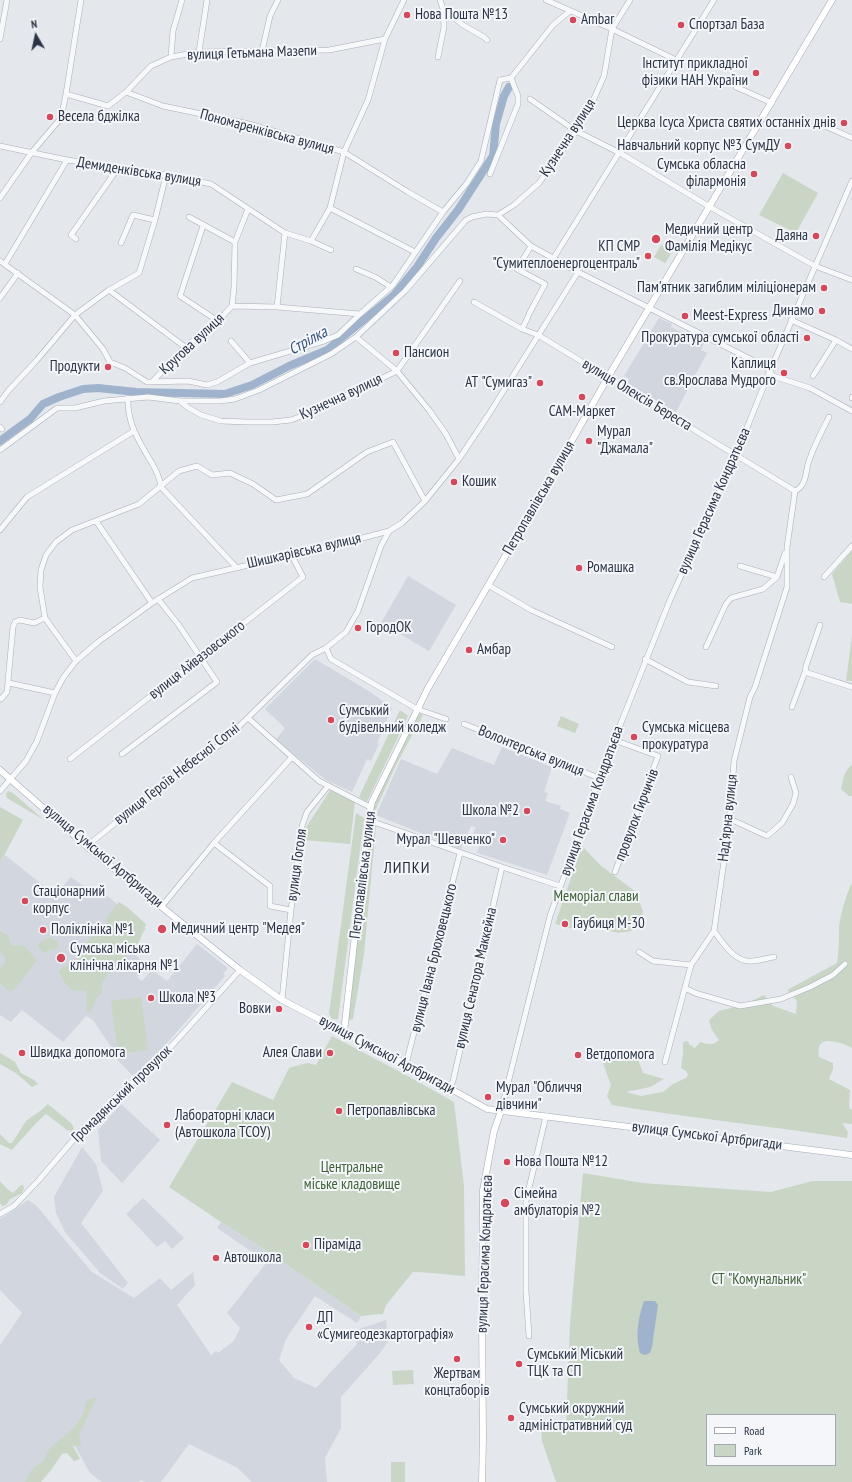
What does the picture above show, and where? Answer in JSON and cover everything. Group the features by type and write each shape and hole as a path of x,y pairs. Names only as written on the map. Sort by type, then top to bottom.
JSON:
{"main road":[{"name":"Петропавлівська вулиця","path":"344,1032 370,807 428,688 608,377 832,0"},
{"name":"вулиця Сумської Артбригади","path":"0,770 87,846 240,970 282,1000 450,1087 487,1109 501,1112 546,1116 852,1155"},
{"name":"вулиця Герасима Кондратьєва","path":"482,1482 483,1190 494,1131 501,1112"}],"street":[{"path":"0,39 7,0"},
{"path":"0,198 32,152 61,118 81,0"},
{"path":"171,57 173,31 182,0"},
{"path":"199,52 207,0"},
{"path":"262,51 270,16 278,0"},
{"path":"311,241 330,208 344,152 368,100 385,39 404,0"},
{"path":"438,57 444,27 443,9 440,0"},
{"path":"546,0 612,29 676,60"},
{"name":"Кузнечна вулиця","path":"498,215 514,205 539,183 576,130 592,103 604,76 612,29 630,0"},
{"path":"553,259 714,0"},
{"path":"443,9 464,25 484,37 486,40"},
{"path":"490,174 518,104 518,96 511,78 553,25 570,11"},
{"name":"вулиця Гетьмана Мазепи","path":"66,94 108,106 126,92 151,66 171,57 199,52 329,50 385,39"},
{"name":"Кругова вулиця","path":"153,381 188,381 207,385 217,382 250,363 324,341 338,335 391,287 443,212 467,183 481,160 500,80 511,78"},
{"path":"736,87 772,103"},
{"name":"Пономаренківська вулиця","path":"126,92 163,106 249,124 344,152 443,212"},
{"path":"530,99 576,130 620,152 710,207 814,266 852,280"},
{"path":"825,126 852,138"},
{"name":"Демиденківська вулиця","path":"0,146 68,160 166,174 211,184 285,233 311,241 331,250"},
{"path":"68,160 2,262 18,272 75,315 103,349 110,362 125,368 147,382 153,381"},
{"path":"76,239 71,235 118,168"},
{"path":"0,402 75,315 109,290 139,273 155,220 166,174"},
{"name":"вулиця Герасима Кондратьєва","path":"501,1112 542,949 560,886 599,778 670,600 736,455 791,320 852,181"},
{"path":"330,208 415,252"},
{"path":"232,306 235,242 248,209"},
{"path":"0,450 57,408 75,408 104,401 148,396 180,401 220,401 235,399 259,390 331,354 356,337 406,291 466,220 486,214 498,215 531,246 553,259 766,367 769,373 773,376 810,388 852,411"},
{"path":"121,243 134,215 155,220"},
{"path":"189,217 203,226 235,242"},
{"path":"203,226 180,296 218,321"},
{"path":"277,307 285,233"},
{"path":"522,329 545,284 517,269 531,246"},
{"path":"356,269 375,277 391,287"},
{"path":"0,298 18,272"},
{"name":"Шишкарівська вулиця","path":"0,791 26,761 36,741 55,693 63,678 76,661 98,642 152,603 192,578 390,531 402,522 425,501 459,459 578,272"},
{"name":"Кузнечна вулиця","path":"180,401 201,415 221,421 254,422 291,420 312,412 397,371 460,281"},
{"path":"109,290 185,346"},
{"path":"474,302 522,329 538,335"},
{"name":"Кругова вулиця","path":"153,381 185,346 218,321 232,306 277,307 360,314"},
{"path":"791,320 836,340 852,349"},
{"name":"вулиця Олексія Береста","path":"538,335 795,491"},
{"path":"356,337 397,371 429,410 446,434 459,459"},
{"path":"813,376 836,340"},
{"path":"231,341 250,363"},
{"path":"128,398 127,411 134,431 153,465 161,487 236,567"},
{"path":"795,491 800,489 807,475 809,460 829,417"},
{"path":"0,530 27,497 134,431"},
{"path":"76,661 45,618 40,587 46,555 56,542 72,530 139,504 179,471 197,466 212,475 230,473 253,484 276,500 307,494 367,452 393,442 425,501"},
{"name":"Надʼярна вулиця","path":"665,1062 691,965 714,931 730,819 734,761 750,697 755,687 787,587 787,547 795,491"},
{"path":"96,521 152,603"},
{"name":"вулиця Героїв Небесної Сотні","path":"87,846 136,806 222,743 312,655 326,648 346,632 358,611 382,546 390,531"},
{"path":"372,535 378,538 382,546"},
{"path":"824,577 852,546"},
{"name":"Надʼярна вулиця","path":"706,647 726,604 731,598 763,590 777,577 787,547"},
{"name":"вулиця Айвазовського","path":"70,759 303,577 291,554"},
{"path":"740,566 777,577"},
{"path":"488,585 531,610 612,647"},
{"path":"122,754 217,682 178,624 158,599"},
{"path":"1,699 7,692 9,683 14,622 20,620 34,624 45,618"},
{"path":"792,707 820,625"},
{"path":"326,648 331,659 418,709 446,719"},
{"path":"646,659 688,682 716,686"},
{"path":"805,672 852,687"},
{"path":"9,683 55,693"},
{"path":"248,718 320,782 370,807"},
{"name":"Волонтерська вулиця","path":"464,724 599,778"},
{"name":"провулок Гирчичів","path":"614,740 658,756 615,872"},
{"path":"162,906 214,843 292,757"},
{"path":"730,819 767,836 782,823 793,804 796,793 791,777"},
{"name":"вулиця Гоголя","path":"282,1000 291,910 302,826 306,812 328,786"},
{"path":"368,820 460,853 560,886"},
{"path":"214,843 270,886 270,906 291,910"},
{"name":"вулиця Івана Брюховецького","path":"406,1064 460,853"},
{"name":"вулиця Сенатора Маккейна","path":"450,1087 453,1081 502,867"},
{"path":"714,931 733,954 742,959 751,962 774,957"},
{"path":"639,952 653,961 691,965"},
{"path":"685,988 695,993 740,1006 747,1005 781,999 810,988 832,975 845,964"},
{"name":"Громадянський провулок","path":"0,1214 14,1206 38,1181 81,1131 102,1114 116,1096 158,1061 240,970"},
{"path":"529,1336 526,1290 526,1200 546,1116"}],"shaded area":[{"path":"659,318 672,324 671,327 704,343 701,350 707,353 676,412 626,384 629,379 624,376"},
{"path":"408,576 456,605 429,651 381,623"},
{"name":"Сумський будівельний коледж","path":"315,659 372,693 392,708 371,761 367,759 352,792 326,780 276,740 285,728 265,709"},
{"path":"502,747 552,767 544,792 548,793 545,801 561,806 560,809 570,813 547,875 477,853 481,841 472,837 476,827 471,826 461,849 376,815 401,759 437,774 452,748 494,765"},
{"path":"5,855 55,895 71,877 92,892 97,887 146,929 129,949 146,965 137,977 142,981 152,970 167,981 197,944 228,968 223,973 225,976 150,1063 133,1076 113,1055 111,1047 93,1020 86,1016 63,1042 22,1010 11,1022 0,1015 0,863"},
{"path":"121,1104 160,1140 122,1183 101,1161 98,1130"},
{"path":"82,1147 96,1164 103,1191 81,1223 128,1283 123,1289 100,1273 65,1232 56,1213 54,1197"},
{"path":"143,1198 184,1238 172,1249 165,1241 157,1247 126,1214"},
{"path":"28,1200 36,1205 92,1272 134,1298 160,1278 171,1290 193,1272 195,1285 177,1305 211,1355 216,1351 218,1353 234,1341 240,1328 227,1313 267,1262 217,1228 221,1222 264,1249 361,1316 357,1323 315,1296 286,1339 279,1360 294,1378 316,1388 357,1344 353,1331 386,1320 388,1342 341,1397 341,1428 325,1458 327,1482 251,1482 238,1468 189,1444 161,1482 145,1482 141,1480 139,1482 102,1482 90,1473 72,1441 35,1482 0,1482 0,1345 22,1313 0,1290 0,1219"}],"green space":[{"path":"783,173 818,193 796,233 759,215"},
{"path":"661,245 672,252 665,263 654,257"},
{"path":"852,551 852,604 840,602 832,574"},
{"path":"852,635 852,681 846,681"},
{"path":"400,710 408,716 367,802 359,797"},
{"path":"418,712 423,715 396,765 375,811 371,809"},
{"path":"561,716 579,724 575,733 557,726"},
{"path":"852,765 852,796 849,796 841,789 846,772"},
{"path":"331,789 355,801 350,844 304,840 305,829"},
{"path":"8,791 13,793 44,820 7,798 6,794"},
{"path":"0,807 23,820 0,863"},
{"path":"356,813 364,818 338,1019 332,1019 329,1014"},
{"path":"376,826 364,954 353,1019 348,1021 347,1019 370,827"},
{"name":"Меморіал слави","path":"582,846 600,865 636,892 643,912 641,921 631,931 618,933 576,922 574,929 555,924"},
{"path":"852,883 852,1048 844,1044 829,1041 821,1043 819,1047 819,1057 833,1063 833,1069 829,1079 850,1090 849,1108 852,1110 852,1124 842,1123 848,1132 847,1138 612,1105 607,1096 611,1085 600,1055 606,1053 638,1059 643,1073 664,1079 650,1087 626,1092 641,1096 663,1092 673,1084 686,1078 688,1075 686,1071 681,1068 683,1042 688,1041 690,1045 695,1048 700,1042 712,1044 719,1040 712,1030 709,1020 719,1011 743,1005 764,995 773,1006 796,1014 797,1001 787,990 837,963 841,917"},
{"path":"119,902 146,924 139,942 121,962 113,965 102,983 102,993 96,999 91,1012 87,1011 87,992 74,991 71,989 66,984 59,972 63,967 77,961 81,949 96,932 103,933 109,937 106,919"},
{"path":"0,931 8,936 11,945 24,946 37,960 21,982 12,991 8,990 0,983 0,969 6,960 0,951"},
{"path":"51,937 59,946 45,953 39,949 38,945 47,938"},
{"path":"141,997 148,1050 118,1054 111,1001"},
{"name":"Центральне міське кладовище","path":"332,1036 454,1102 464,1186 465,1276 413,1272 386,1305 383,1314 361,1316 264,1249 169,1187 232,1082 273,1100 289,1068 307,1063 316,1065"},
{"path":"0,1053 15,1062 21,1073 38,1084 32,1087 17,1074 0,1064"},
{"path":"48,1104 72,1124 74,1129 72,1131 67,1130 46,1114 12,1150 0,1144 0,1134 9,1143 12,1143 26,1121"},
{"name":"СТ \"Комунальник\"","path":"583,1173 642,1183 771,1192 812,1181 852,1181 852,1482 556,1482 542,1441 541,1424 566,1427 570,1325"},
{"path":"0,1181 13,1193 21,1185 23,1185 24,1188 22,1193 10,1199 6,1205 2,1206 0,1203"},
{"path":"413,1370 414,1384 393,1385 392,1371"},
{"path":"97,1397 79,1435 81,1446 73,1446 80,1459 74,1461 67,1453 62,1454 41,1482 25,1482 32,1469 43,1461 50,1448 75,1427 83,1414 87,1400"},
{"path":"391,1462 405,1462 405,1482 391,1482"}],"water":[{"path":"644,1301 655,1301 658,1305 652,1347 650,1353 645,1355 640,1353 637,1334 640,1314"}],"waterway":[{"name":"Стрілка","path":"0,441 30,419 43,404 83,389 98,388 136,392 225,394 252,385 289,366 327,350 394,295 417,267 436,238 458,210 493,156 496,124 504,96 509,87"}],"place":[{"name":"Нова Пошта №13","path":"407,15"},
{"name":"Ambar","path":"573,20"},
{"name":"Спортзал База","path":"681,25"},
{"name":"Інститут прикладної фізики НАН України","path":"756,73"},
{"name":"Весела бджілка","path":"50,117"},
{"name":"Церква Ісуса Христа святих останніх днів","path":"844,123"},
{"name":"Навчальний корпус №3 СумДУ","path":"788,146"},
{"name":"Сумська обласна філармонія","path":"754,174"},
{"name":"Даяна","path":"816,236"},
{"name":"Медичний центр Фамілія Медікус","path":"656,239"},
{"name":"КП СМР \"Сумитеплоенергоцентраль\"","path":"648,256"},
{"name":"Пам'ятник загиблим міліціонерам","path":"824,288"},
{"name":"Динамо","path":"822,311"},
{"name":"Meest-Express","path":"685,316"},
{"name":"Прокуратура сумської області","path":"807,338"},
{"name":"Пансион","path":"396,353"},
{"name":"Продукти","path":"108,367"},
{"name":"Каплиця св.Ярослава Мудрого","path":"784,373"},
{"name":"АТ \"Сумигаз\"","path":"540,383"},
{"name":"САМ-Маркет","path":"582,397"},
{"name":"Мурал \"Джамала\"","path":"589,441"},
{"name":"Кошик","path":"454,482"},
{"name":"Ромашка","path":"579,568"},
{"name":"ГородОК","path":"358,628"},
{"name":"Амбар","path":"469,650"},
{"name":"Сумський будівельний коледж","path":"331,720"},
{"name":"Сумська місцева прокуратура","path":"634,737"},
{"name":"Школа №2","path":"527,811"},
{"name":"Мурал \"Шевченко\"","path":"503,840"},
{"name":"Стаціонарний корпус","path":"25,901"},
{"name":"Гаубиця М-30","path":"565,924"},
{"name":"Медичний центр \"Медея\"","path":"162,929"},
{"name":"Поліклініка №1","path":"43,930"},
{"name":"Сумська міська клінічна лікарня №1","path":"61,958"},
{"name":"Школа №3","path":"151,998"},
{"name":"Вовки","path":"279,1009"},
{"name":"Швидка допомога","path":"22,1053"},
{"name":"Алея Слави","path":"330,1053"},
{"name":"Ветдопомога","path":"578,1055"},
{"name":"Мурал \"Обличчя дівчини\"","path":"488,1097"},
{"name":"Петропавлівська","path":"339,1111"},
{"name":"Лабораторні класи (Автошкола ТСОУ)","path":"167,1125"},
{"name":"Нова Пошта №12","path":"507,1162"},
{"name":"Сімейна амбулаторія №2","path":"505,1203"},
{"name":"Піраміда","path":"306,1245"},
{"name":"Автошкола","path":"216,1258"},
{"name":"ДП «Сумигеодезкартографія»","path":"309,1327"},
{"name":"Жертвам концтаборів","path":"457,1359"},
{"name":"Сумський Міський ТЦК та СП","path":"519,1364"},
{"name":"Сумський окружний адміністративний суд","path":"511,1418"}],"district":[{"name":"ЛИПКИ","path":"407,868"}]}
